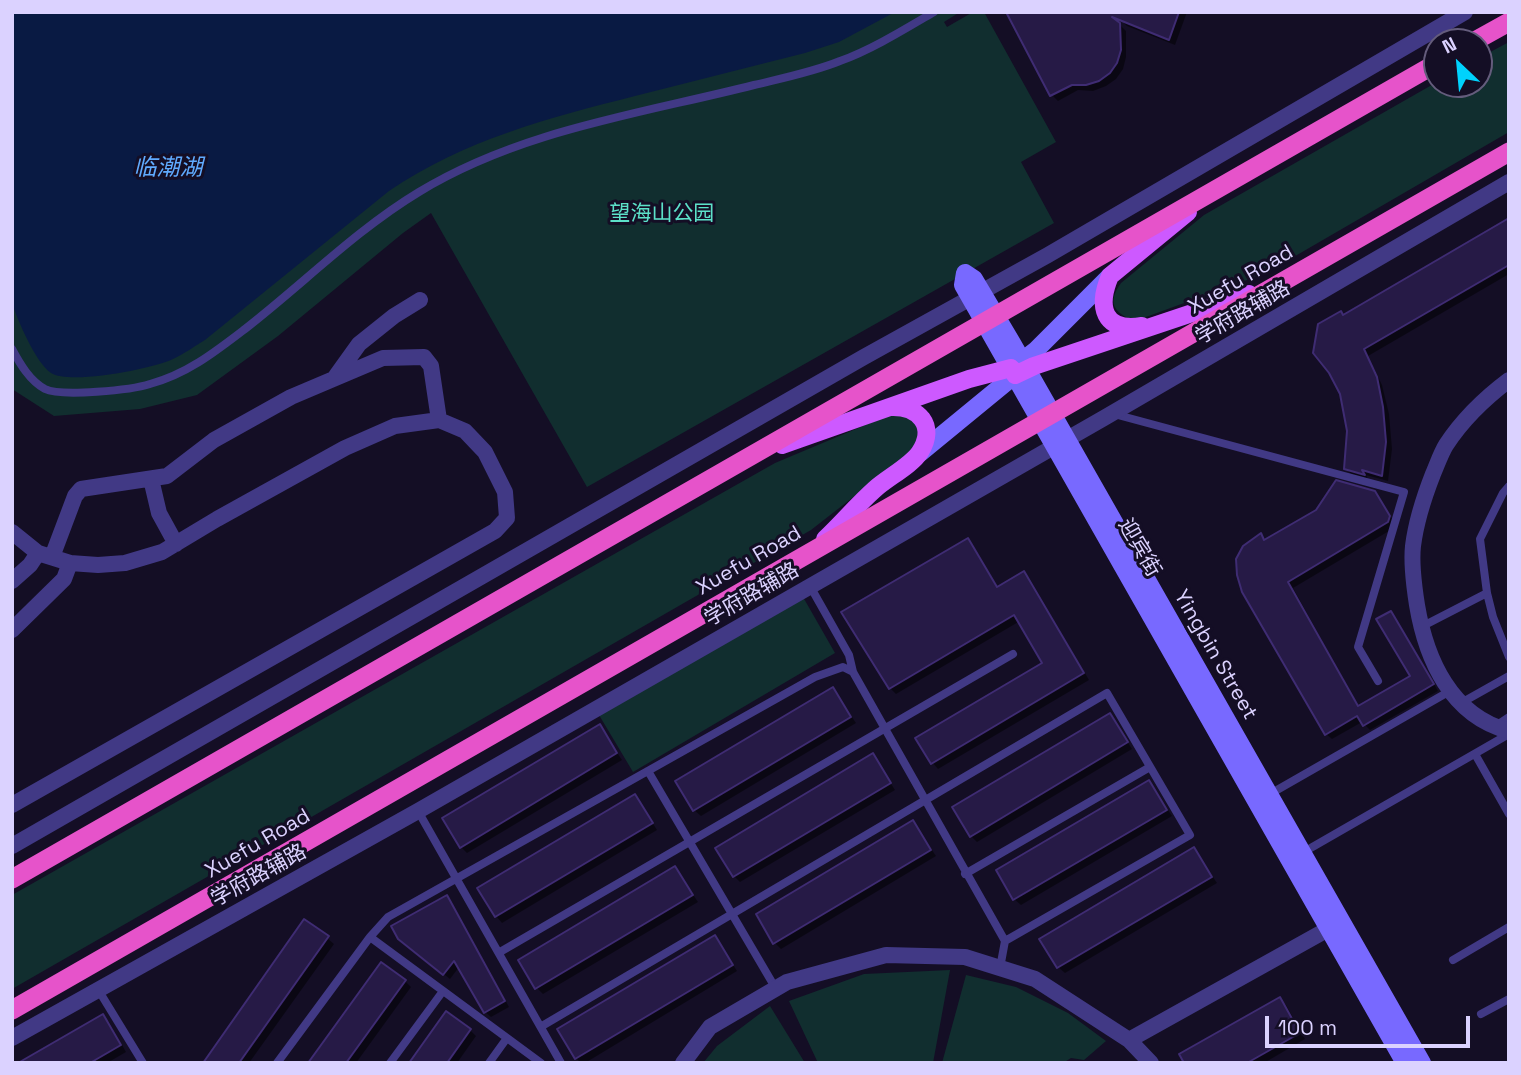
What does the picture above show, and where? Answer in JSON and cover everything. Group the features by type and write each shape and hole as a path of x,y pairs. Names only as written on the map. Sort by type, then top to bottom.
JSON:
{"highway":[{"path":"1493,31 1509,22"},
{"path":"12,879 1423,71"},
{"name":"Xuefu Road","path":"12,1010 1509,152"}],"main road":[{"path":"815,549 875,489 1019,369 1110,276 1216,190"},
{"path":"1110,276 1103,297 1108,317 1115,324 1128,328 1168,322"},
{"path":"750,457 969,379 1019,369 1276,286"},
{"name":"Yingbin Street","path":"976,296 1268,795 1301,853 1335,926 1422,1063"},
{"path":"885,408 909,409 922,418 926,429 919,453"},
{"name":"迎宾街","path":"1060,442 1335,926 1405,1063"}],"street":[{"path":"12,846 421,609 976,296 1465,12"},
{"name":"学府路辅路","path":"12,1038 418,811 1111,414 1509,182"},
{"path":"336,376 359,344 394,316 420,300"},
{"path":"12,581 45,555 81,489 167,476 214,440 290,397 383,358 424,357 431,366 439,420"},
{"path":"1504,731 1481,720 1455,697 1430,658 1414,588 1413,548 1424,497 1445,446 1484,398 1509,380"},
{"path":"12,532 45,555 70,564 125,563 162,552 345,448 395,426 439,420 465,432 485,452 505,492 507,518 495,531 12,806"},
{"path":"152,478 159,513 176,544"},
{"path":"12,630 64,579 70,564"},
{"path":"1129,1040 1335,926"},
{"path":"683,1063 710,1027 787,982 886,955 965,957 1035,979 1129,1040 1151,1063"}],"lane":[{"path":"12,349 33,380 47,391 97,392 148,385 177,375 203,361 282,300 379,219 419,191 477,161 535,139 842,61 934,12"},
{"path":"1111,414 1404,492 1358,647 1378,681"},
{"path":"1509,486 1503,492 1480,538 1487,593 1493,617 1509,657"},
{"path":"810,586 849,656 853,672 1005,941 1000,968"},
{"path":"1421,627 1487,593"},
{"path":"500,953 1013,654"},
{"path":"276,1063 370,936 388,917 815,677 843,667 853,672"},
{"path":"1268,795 1455,697 1509,676"},
{"path":"542,1026 1107,693 1190,835 1005,941"},
{"path":"1301,853 1475,754 1504,731 1509,717"},
{"path":"1475,754 1509,814"},
{"path":"965,874 1150,767"},
{"path":"648,771 776,989"},
{"path":"418,811 561,1063"},
{"path":"1453,960 1509,927"},
{"path":"370,936 541,1063"},
{"path":"99,991 143,1063"},
{"path":"390,1063 443,991"},
{"path":"1482,1014 1509,999"},
{"path":"489,1063 507,1038"}],"green space":[{"name":"望海山公园","path":"12,12 960,12 944,22 947,27 973,12 984,12 1056,142 1021,162 1054,223 587,487 431,213 278,336 197,395 140,409 54,416 12,389"},
{"path":"1509,42 1509,132 1266,273 1135,321 1114,306 1114,296 1121,283 1204,215 1423,90 1423,98 1493,98 1493,51"},
{"path":"894,413 910,415 922,432 911,452 811,530 12,989 12,895 775,463"},
{"path":"803,597 835,653 633,772 599,715"},
{"path":"950,970 933,1063 818,1063 789,1001 864,974"},
{"path":"966,975 1016,987 1068,1013 1106,1041 1084,1060 1071,1058 1063,1063 942,1063"},
{"path":"770,1006 805,1063 703,1063 717,1046"}],"water":[{"name":"临潮湖","path":"12,12 895,12 839,42 805,53 570,113 477,144 418,173 389,191 205,340 181,355 163,363 130,371 75,377 51,373 45,368 28,341 12,303"}],"building":[{"path":"1006,12 1179,12 1169,40 1112,17 1120,23 1121,50 1110,73 1099,81 1072,85 1050,96"},
{"path":"1509,218 1509,265 1364,349 1377,377 1383,407 1386,442 1382,476 1362,470 1365,475 1344,469 1347,431 1340,394 1329,373 1313,353 1318,324 1341,311 1343,315"},
{"path":"1336,480 1375,491 1390,516 1388,522 1288,582 1358,706 1410,676 1376,619 1391,611 1434,684 1363,726 1357,716 1325,735 1242,592 1236,559 1243,546 1261,533 1264,540 1316,510"},
{"path":"968,538 997,587 1024,571 1084,673 931,764 915,738 1042,663 1014,615 889,689 841,612"},
{"path":"833,687 851,717 693,811 675,781"},
{"path":"1110,713 1128,742 970,837 952,807"},
{"path":"600,724 617,753 460,848 442,818"},
{"path":"873,753 891,783 733,877 715,848"},
{"path":"1149,780 1167,810 1013,900 996,870"},
{"path":"635,794 653,823 495,917 477,888"},
{"path":"913,820 931,850 773,944 756,914"},
{"path":"1194,847 1212,877 1057,968 1039,939"},
{"path":"675,866 693,895 535,989 518,960"},
{"path":"447,895 505,1001 484,1013 454,961 443,975 398,939 391,926"},
{"path":"304,919 329,936 239,1063 203,1063"},
{"path":"715,935 733,965 575,1059 557,1029"},
{"path":"381,962 406,980 346,1063 308,1063"},
{"path":"1280,997 1300,1033 1247,1063 1184,1063 1179,1054"},
{"path":"446,1011 471,1029 447,1063 409,1063"},
{"path":"103,1014 121,1045 90,1063 18,1063"}]}
